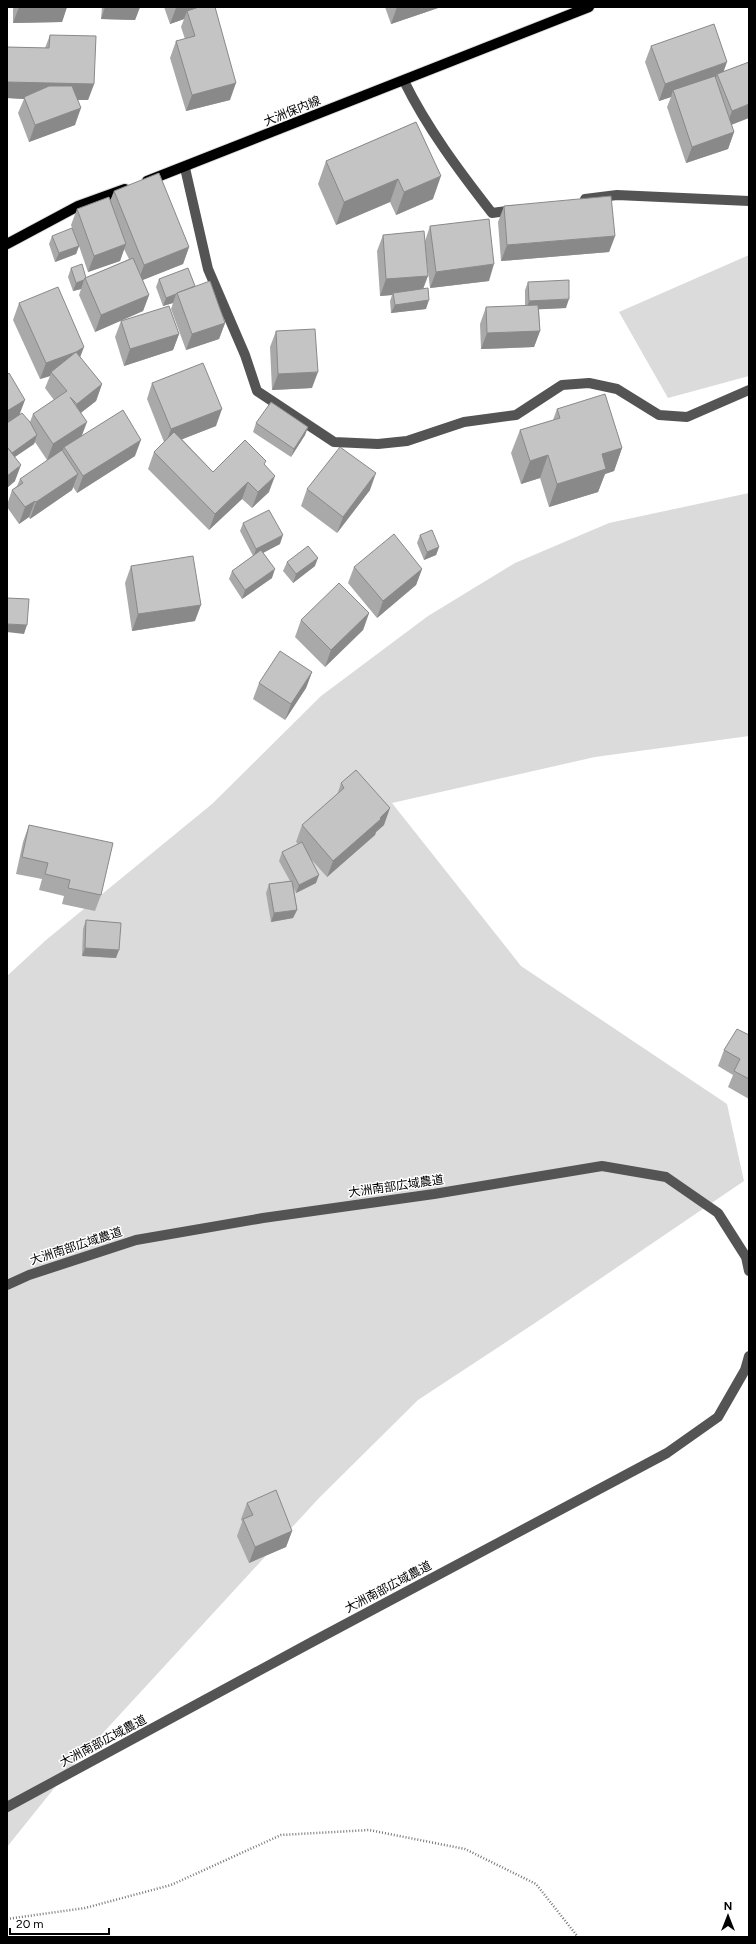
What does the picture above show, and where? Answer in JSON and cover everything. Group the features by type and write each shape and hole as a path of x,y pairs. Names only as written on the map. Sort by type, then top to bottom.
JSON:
{"main road":[{"name":"大洲保内線","path":"7,244 78,206 184,168 589,7"}],"street":[{"path":"404,80 412,98 462,173 492,213 523,209"},
{"path":"184,168 208,268 245,355 257,391 334,442 378,444 408,441 464,422 516,415 562,386 589,383 617,389 659,415 687,417 749,390"},
{"path":"578,200 617,195 749,201"},
{"name":"大洲南部広域農道","path":"7,1286 29,1275 136,1240 263,1218 434,1194 602,1166 666,1177 718,1214 746,1257 749,1271"},
{"name":"大洲南部広域農道","path":"7,1807 312,1642 667,1453 718,1417 745,1370 749,1356"}],"path":[{"path":"7,1919 85,1908 171,1885 281,1835 369,1830 465,1848 536,1884 578,1937"}],"shaded area":[{"path":"749,255 749,376 668,398 619,312"},
{"path":"749,493 749,736 595,757 392,803 521,966 727,1104 744,1181 535,1323 418,1400 319,1498 68,1771 7,1847 7,976 46,940 212,804 321,696 428,616 515,563 609,523"}],"building":[{"path":"199,7 215,7 236,83 192,95 176,41 195,36 187,11"},
{"path":"714,24 727,62 665,84 651,46"},
{"path":"50,35 96,36 94,84 7,82 7,47 49,48"},
{"path":"749,62 749,104 732,111 717,74"},
{"path":"715,76 734,132 692,147 673,90"},
{"path":"49,86 72,86 81,108 35,125 24,97"},
{"path":"416,122 441,176 404,192 398,179 344,202 326,161"},
{"path":"159,173 189,247 144,265 114,191"},
{"path":"611,196 615,236 507,245 504,206"},
{"path":"109,197 126,244 94,256 77,209"},
{"path":"489,219 494,264 436,272 430,226"},
{"path":"72,228 79,246 59,253 52,236"},
{"path":"424,231 428,276 386,279 383,235"},
{"path":"133,258 149,295 101,315 85,278"},
{"path":"82,264 86,278 76,283 71,268"},
{"path":"188,268 195,286 166,298 159,279"},
{"path":"569,280 569,299 529,301 528,282"},
{"path":"210,281 225,323 192,334 177,293"},
{"path":"58,287 84,347 76,352 46,363 19,303"},
{"path":"428,288 429,300 395,305 393,293"},
{"path":"538,305 540,331 487,333 486,307"},
{"path":"169,306 179,334 130,349 121,321"},
{"path":"315,329 318,372 278,374 276,331"},
{"path":"76,352 102,384 77,404 70,397 87,422 53,444 33,414 67,391 51,372"},
{"path":"203,363 222,409 171,429 152,383"},
{"path":"9,373 25,400 7,411 7,375"},
{"path":"605,394 622,448 602,454 606,469 557,484 548,455 530,461 520,430 560,418 557,409"},
{"path":"271,402 308,427 294,449 256,423"},
{"path":"123,410 141,440 83,476 64,447"},
{"path":"22,413 30,422 37,435 12,453 7,447 7,423"},
{"path":"174,432 213,472 245,440 266,461 264,464 275,476 258,492 248,482 215,514 154,452"},
{"path":"7,447 21,465 7,476"},
{"path":"340,447 376,473 343,517 307,489"},
{"path":"62,450 78,474 36,502 35,501 25,507 12,490 23,483 20,479"},
{"path":"269,510 283,535 256,549 243,523"},
{"path":"432,530 439,547 427,552 420,535"},
{"path":"394,534 422,569 383,601 354,567"},
{"path":"308,546 318,558 296,574 287,562"},
{"path":"261,550 275,569 245,590 232,571"},
{"path":"193,556 201,605 138,614 131,566"},
{"path":"339,583 369,613 331,650 301,620"},
{"path":"7,598 29,599 27,625 7,624"},
{"path":"280,651 312,672 291,704 259,683"},
{"path":"356,770 390,808 380,818 381,819 333,861 302,825 344,788 341,783"},
{"path":"29,825 113,843 101,895 68,888 70,880 45,874 48,863 22,857"},
{"path":"302,842 319,875 299,885 282,852"},
{"path":"292,881 297,910 274,913 269,884"},
{"path":"86,920 121,923 119,950 85,948"},
{"path":"737,1029 749,1035 749,1079 734,1071 740,1059 724,1050"},
{"path":"276,1490 292,1531 255,1547 243,1519 253,1515 247,1503"}]}
